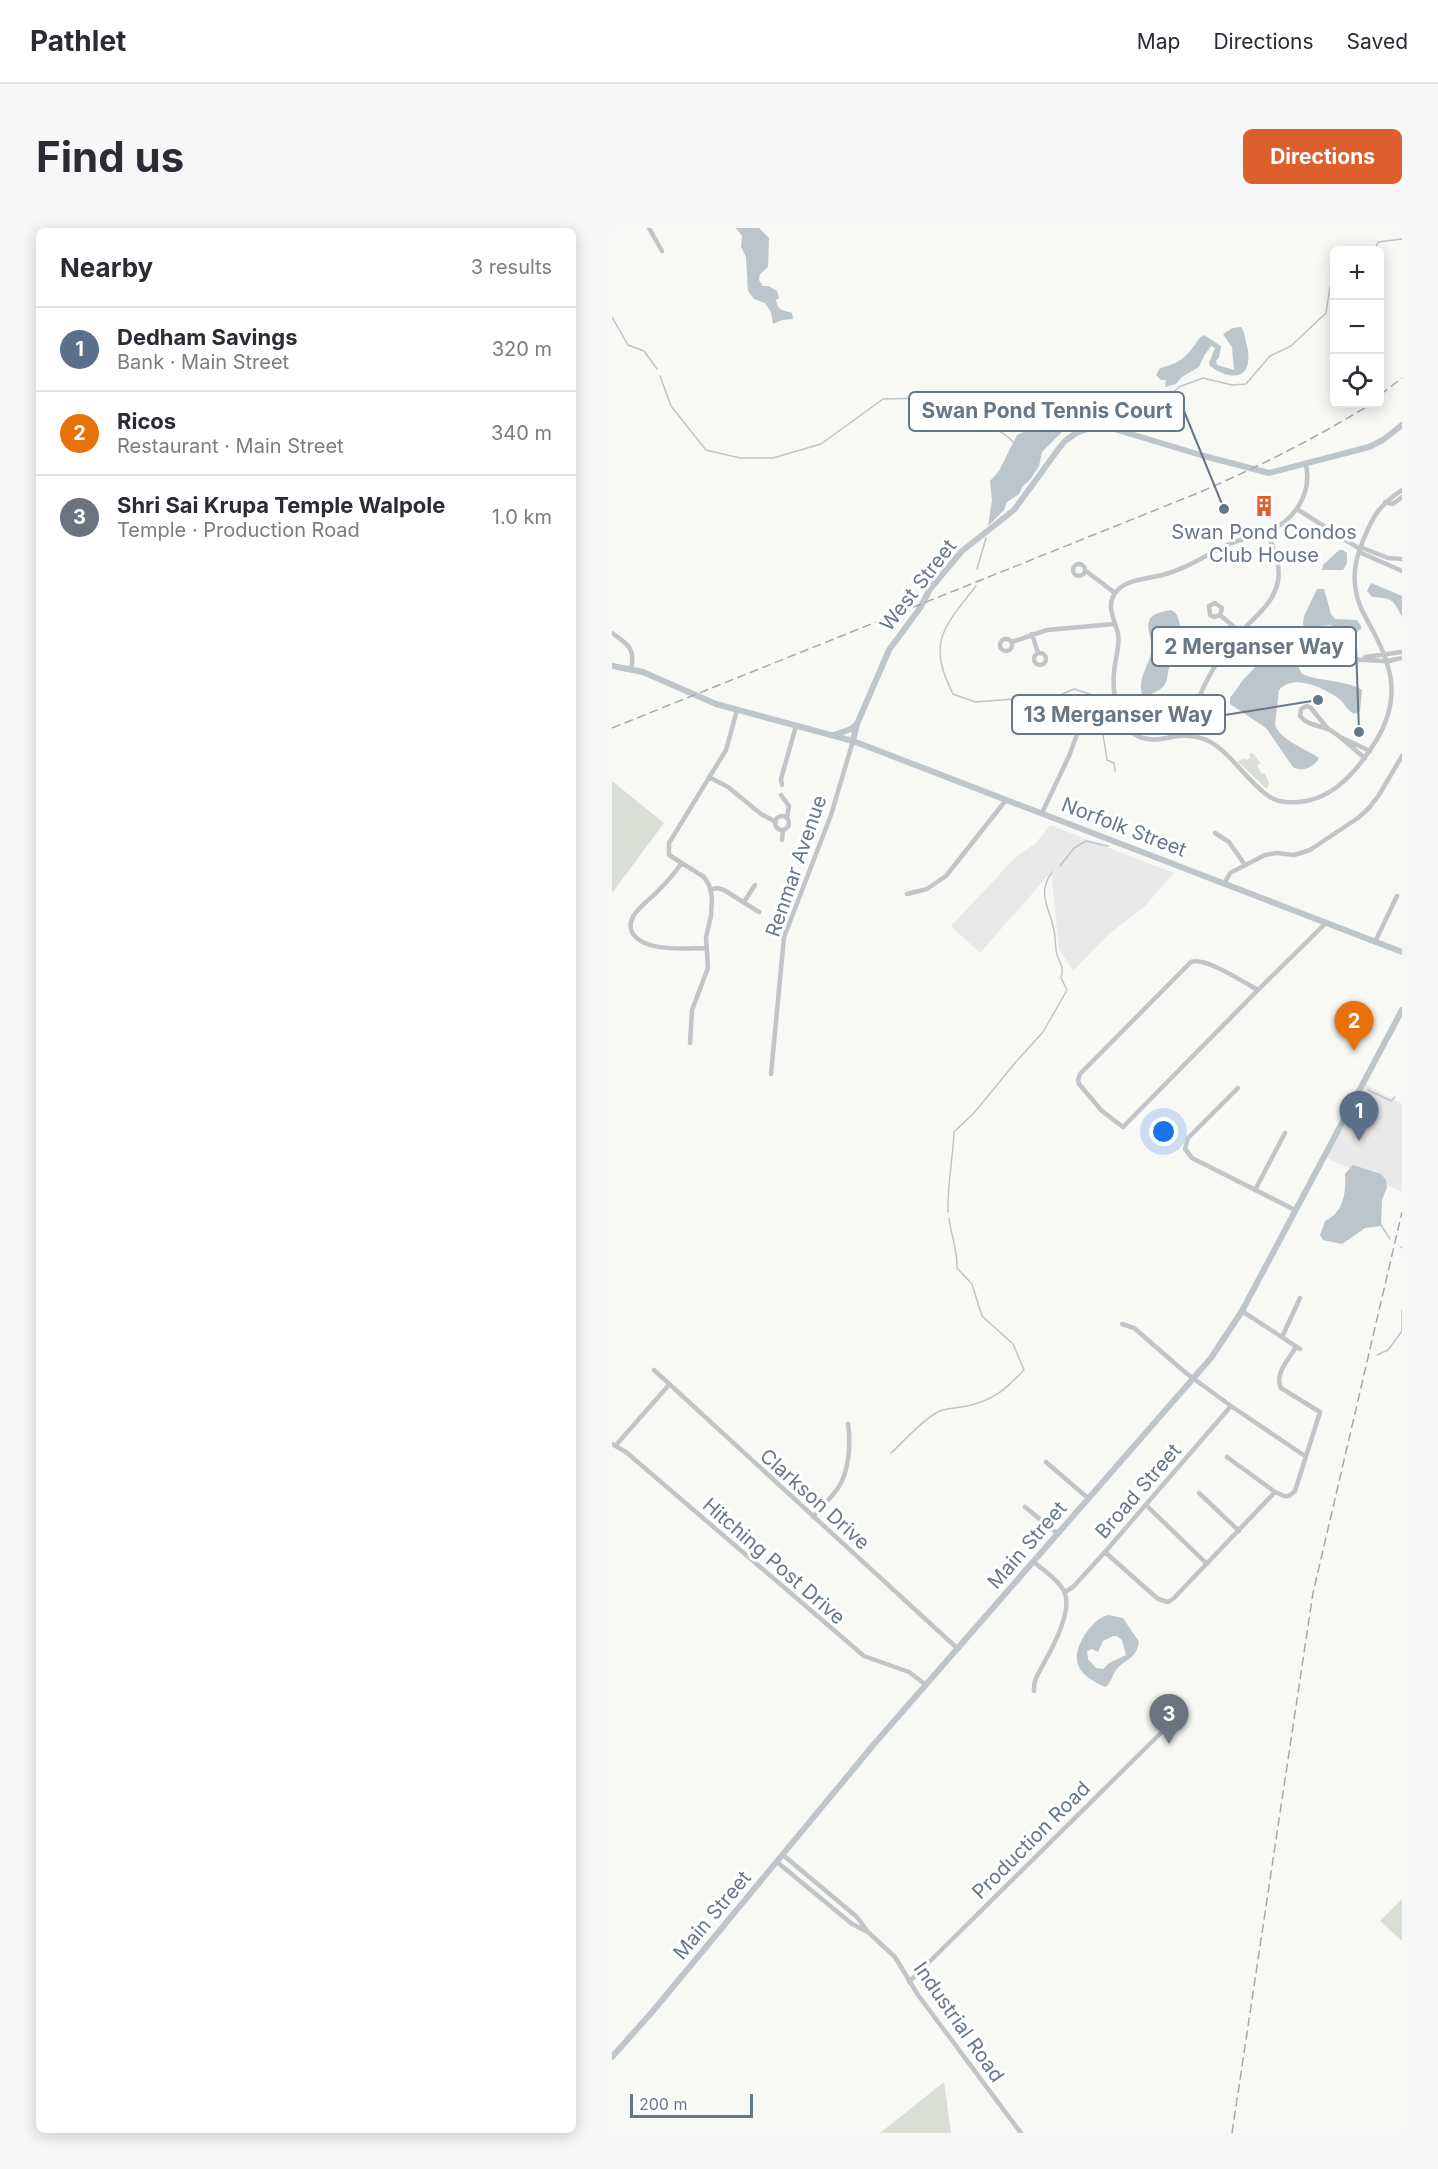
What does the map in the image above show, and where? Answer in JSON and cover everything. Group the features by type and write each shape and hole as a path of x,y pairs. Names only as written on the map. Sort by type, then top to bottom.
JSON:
{"main road":[{"name":"West Street","path":"853,741 857,724 889,650 920,608 930,589 962,551 1014,510 1056,451 1076,433 1093,427 1112,428 1262,472 1276,472 1369,447 1383,440 1402,425"},
{"path":"612,666 631,668 700,698 737,710 833,735 851,729 857,724"},
{"name":"Norfolk Street","path":"833,735 1402,952"},
{"name":"Main Street","path":"612,2057 926,1685 1194,1379 1219,1347 1242,1311 1402,1010"}],"street":[{"path":"649,228 662,251"},
{"path":"1306,465 1307,484 1297,509 1282,524 1267,532 1233,542 1183,569 1130,583 1115,593 1111,610 1119,641 1114,681 1116,704 1124,724 1136,735 1152,740 1189,735 1209,740 1273,799 1288,802 1310,801 1332,791 1353,773 1383,729 1392,704 1393,690 1386,658 1356,591 1355,573 1360,549 1375,513 1385,501 1402,490"},
{"path":"1385,501 1393,504 1402,497"},
{"path":"1297,509 1360,549 1387,560 1402,571"},
{"path":"1189,735 1194,711 1212,671 1240,632 1271,600 1278,583 1277,559 1267,532"},
{"path":"1387,560 1402,559"},
{"path":"1086,571 1115,593"},
{"path":"1221,615 1240,632"},
{"path":"1012,642 1032,634 1058,628 1114,624"},
{"path":"612,633 632,651 634,658 631,668"},
{"path":"1032,634 1038,653"},
{"path":"1345,658 1326,645 1320,645 1316,653 1320,658 1345,658 1356,658 1386,658 1402,658"},
{"path":"1386,658 1402,652"},
{"path":"1042,813 1069,756 1083,718 1092,712 1116,704"},
{"path":"1328,729 1311,708 1307,706 1301,709 1300,716 1305,722 1328,729 1365,758"},
{"path":"690,1043 692,1010 708,968 706,948 711,916 710,890 704,877 669,855 669,843 726,750 737,710"},
{"path":"782,785 781,779 796,726"},
{"path":"1340,737 1370,751"},
{"name":"Renmar Avenue","path":"771,1074 784,937 831,815 853,741"},
{"path":"1224,884 1230,873 1245,865 1272,853 1294,855 1310,850 1358,818 1370,808 1402,756"},
{"path":"709,777 728,787 753,808 776,822"},
{"path":"781,795 789,806 787,818 789,824 783,830 782,840"},
{"path":"907,894 927,889 946,876 1006,800"},
{"path":"783,830 777,828 776,822 780,817 787,818"},
{"path":"1215,833 1229,842 1245,865"},
{"path":"681,864 633,917 631,928 639,940 652,946 706,948"},
{"path":"744,902 755,885"},
{"path":"710,890 717,888 724,890 759,912"},
{"path":"1375,942 1397,896"},
{"path":"1258,990 1205,962 1195,960 1191,962 1080,1074 1079,1084 1102,1111 1122,1126 1326,923"},
{"path":"1238,1088 1191,1135 1184,1148 1192,1158 1295,1210"},
{"path":"1254,1190 1284,1132"},
{"path":"1282,1337 1300,1298"},
{"path":"1227,1457 1275,1492 1284,1496 1292,1495 1320,1412 1281,1388 1278,1382 1280,1373 1298,1348 1242,1311"},
{"path":"1122,1324 1134,1328 1194,1379 1305,1456"},
{"name":"Clarkson Drive","path":"654,1371 958,1649"},
{"path":"614,1445 668,1386"},
{"name":"Broad Street","path":"1065,1592 1073,1587 1105,1552 1231,1406"},
{"path":"813,1517 837,1489 844,1477 850,1436 848,1424"},
{"name":"Hitching Post Drive","path":"614,1445 864,1656 909,1672 926,1685"},
{"path":"1046,1462 1089,1499"},
{"path":"1105,1552 1158,1599 1168,1602 1275,1492"},
{"path":"1199,1493 1239,1531"},
{"path":"1146,1505 1207,1564"},
{"path":"1025,1507 1058,1534"},
{"path":"1034,1562 1065,1592 1065,1609 1061,1626 1036,1678 1034,1691"},
{"name":"Production Road","path":"909,1982 1174,1720"},
{"name":"Industrial Road","path":"783,1855 857,1917 868,1932 895,1957 909,1982 1022,2133"},
{"name":"Industrial Road","path":"777,1862 852,1924 868,1932"}],"shaded area":[{"path":"736,228 759,228 769,238 768,267 760,274 759,280 763,286 777,291 778,306 781,310 792,313 793,319 773,324 771,312 765,303 754,299 748,291 746,257 741,247 742,236"},
{"path":"1241,327 1247,346 1248,365 1240,374 1227,375 1210,366 1215,348 1211,346 1199,367 1182,377 1176,384 1165,387 1166,380 1161,380 1156,375 1160,368 1183,358 1204,335 1221,346 1216,361 1217,365 1234,370 1232,347 1223,334 1233,328"},
{"path":"1058,405 1063,408 1060,416 1062,421 1069,425 1042,452 1039,466 1030,480 1019,494 1007,502 1004,510 988,526 992,500 990,481 999,471 1017,435 1026,431 1039,416 1051,412"},
{"path":"1339,550 1347,553 1347,563 1343,570 1322,570 1323,565"},
{"path":"1371,583 1402,596 1402,617 1391,601 1372,597 1367,591"},
{"path":"1317,589 1324,589 1331,614 1335,619 1357,620 1361,629 1355,634 1330,625 1306,627 1303,625 1304,616"},
{"path":"1171,610 1178,618 1183,645 1172,661 1167,680 1162,688 1149,695 1142,695 1142,677 1152,648 1150,619 1154,615"},
{"path":"1289,627 1298,630 1292,654 1302,674 1349,684 1362,690 1360,711 1355,714 1338,698 1308,684 1292,683 1279,690 1275,725 1278,731 1288,740 1319,758 1315,764 1305,769 1293,767 1266,728 1230,704 1230,698 1257,665 1279,632"},
{"path":"1253,753 1261,764 1257,765 1261,773 1265,774 1269,783 1267,789 1238,762 1244,758 1246,760 1250,758 1249,754"},
{"path":"612,781 664,823 612,893"},
{"path":"1050,825 1174,873 1145,906 1109,934 1073,971 1059,949 1051,872 980,953 951,926 1016,857 1036,843"},
{"path":"1366,1085 1402,1104 1402,1192 1327,1158"},
{"path":"1353,1165 1381,1174 1386,1180 1387,1187 1382,1200 1381,1226 1365,1228 1342,1244 1323,1240 1320,1235 1325,1221 1340,1207 1344,1195 1345,1174"},
{"path":"1108,1615 1123,1618 1139,1642 1135,1653 1120,1665 1106,1687 1083,1673 1079,1668 1077,1654 1079,1645 1094,1623","holes":["1117,1636 1122,1640 1126,1655 1109,1663 1103,1669 1096,1668 1088,1659 1087,1651 1092,1649 1098,1652 1103,1641"]},
{"path":"1402,1899 1402,1941 1380,1921"},
{"path":"944,2082 951,2133 880,2133"}],"waterway":[{"path":"1376,246 1378,242 1402,239"},
{"path":"1115,420 1126,421 1161,404 1179,387 1203,378 1232,385 1246,384 1270,356 1291,346 1326,313 1330,287"},
{"path":"612,317 628,345 644,351 657,369"},
{"path":"660,376 671,406 706,450 740,458 773,458 821,444 883,399 931,398 959,424 989,427 1002,433 1014,443"},
{"path":"977,569 986,538"},
{"path":"976,586 955,613 942,636 941,661 953,694 975,702 1014,699 1034,701 1049,700 1074,689 1096,696 1097,704"},
{"path":"1100,715 1107,760 1114,763 1115,771"},
{"path":"1060,866 1074,848 1086,841 1108,846"},
{"path":"948,1212 954,1132 974,1113 1043,1032 1067,990 1061,978 1062,966 1057,955 1045,894 1047,880 1052,872"},
{"path":"1368,1090 1391,1101 1395,1097"},
{"path":"891,1453 934,1414 943,1410 976,1404 992,1397 1024,1370 1013,1344 982,1316 972,1284 957,1268 949,1218"},
{"path":"1381,1225 1390,1239"},
{"path":"1377,1355 1388,1350 1402,1331 1402,1310"}],"railway":[{"path":"1384,392 1402,378"},
{"path":"612,728 1198,493 1243,473 1329,429 1364,408"},
{"path":"1232,2133 1313,1593 1402,1212"}],"place":[{"name":"Swan Pond Condos Club House","path":"1264,506"},
{"name":"Swan Pond Tennis Court","path":"1224,509"},
{"name":"13 Merganser Way","path":"1318,700"},
{"name":"2 Merganser Way","path":"1359,732"},
{"name":"Ricos","path":"1354,1051"},
{"name":"Dedham Savings","path":"1359,1141"},
{"name":"Shri Sai Krupa Temple Walpole","path":"1169,1744"}]}
